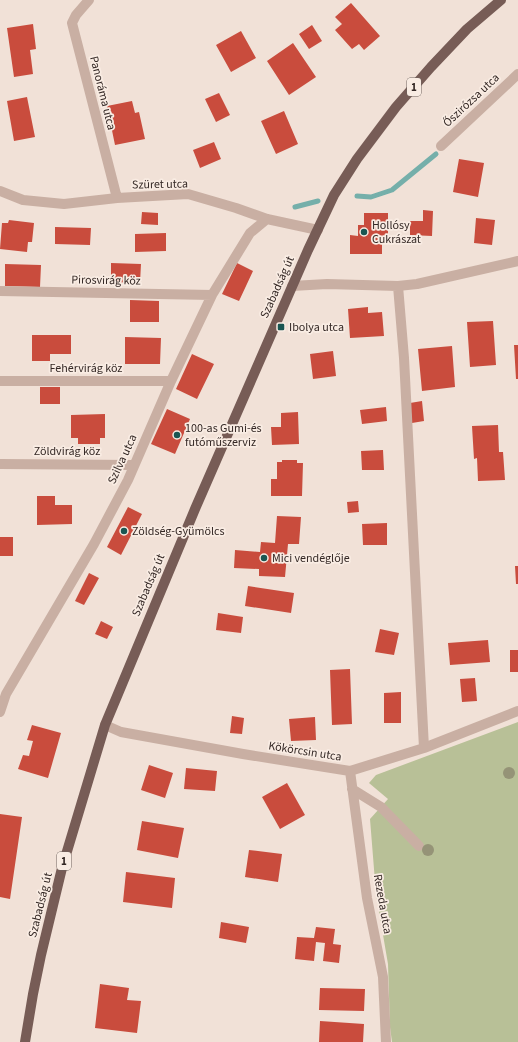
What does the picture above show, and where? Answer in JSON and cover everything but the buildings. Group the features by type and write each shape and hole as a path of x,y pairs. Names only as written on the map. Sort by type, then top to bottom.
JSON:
{"main road":[{"name":"Szabadság út","path":"25,1042 38,968 62,868 105,725 166,575 292,286 334,195 357,159 396,107 431,67 467,29 501,0"}],"street":[{"name":"Panoráma utca","path":"89,0 76,15 72,23 117,198"},
{"name":"Őszirózsa utca","path":"442,146 518,74"},
{"name":"Szüret utca","path":"0,191 23,200 64,204 117,198 188,194 267,219 318,230"},
{"name":"Szilva utca","path":"0,712 6,694 94,544 128,480 171,381 212,295 250,233 267,219"},
{"path":"292,286 327,284 398,286 417,284 518,261"},
{"path":"398,286 404,358 424,748"},
{"name":"Pirosvirág köz","path":"0,291 212,295"},
{"name":"Fehérvirág köz","path":"0,381 171,381"},
{"name":"Zöldvirág köz","path":"0,464 134,465"},
{"name":"Kökörcsin utca","path":"105,725 121,732 243,754 350,771 424,748 518,711"},
{"name":"Rezeda utca","path":"350,771 367,898 383,977 386,1042"},
{"path":"352,789 381,807 419,846"}],"green space":[{"path":"518,722 518,1042 392,1042 390,1027 388,964 376,894 370,819 388,799 369,783 376,775"}],"waterway":[{"path":"357,196 371,197 392,190 436,154"},
{"path":"295,207 318,201"}],"place":[{"name":"Hollósy Cukrászat","path":"364,232"},
{"name":"Ibolya utca","path":"281,327"},
{"name":"100-as Gumi-és futóműszerviz","path":"177,435"},
{"name":"Zöldség-Gyümölcs","path":"124,531"},
{"name":"Mici vendéglője","path":"264,558"}]}
